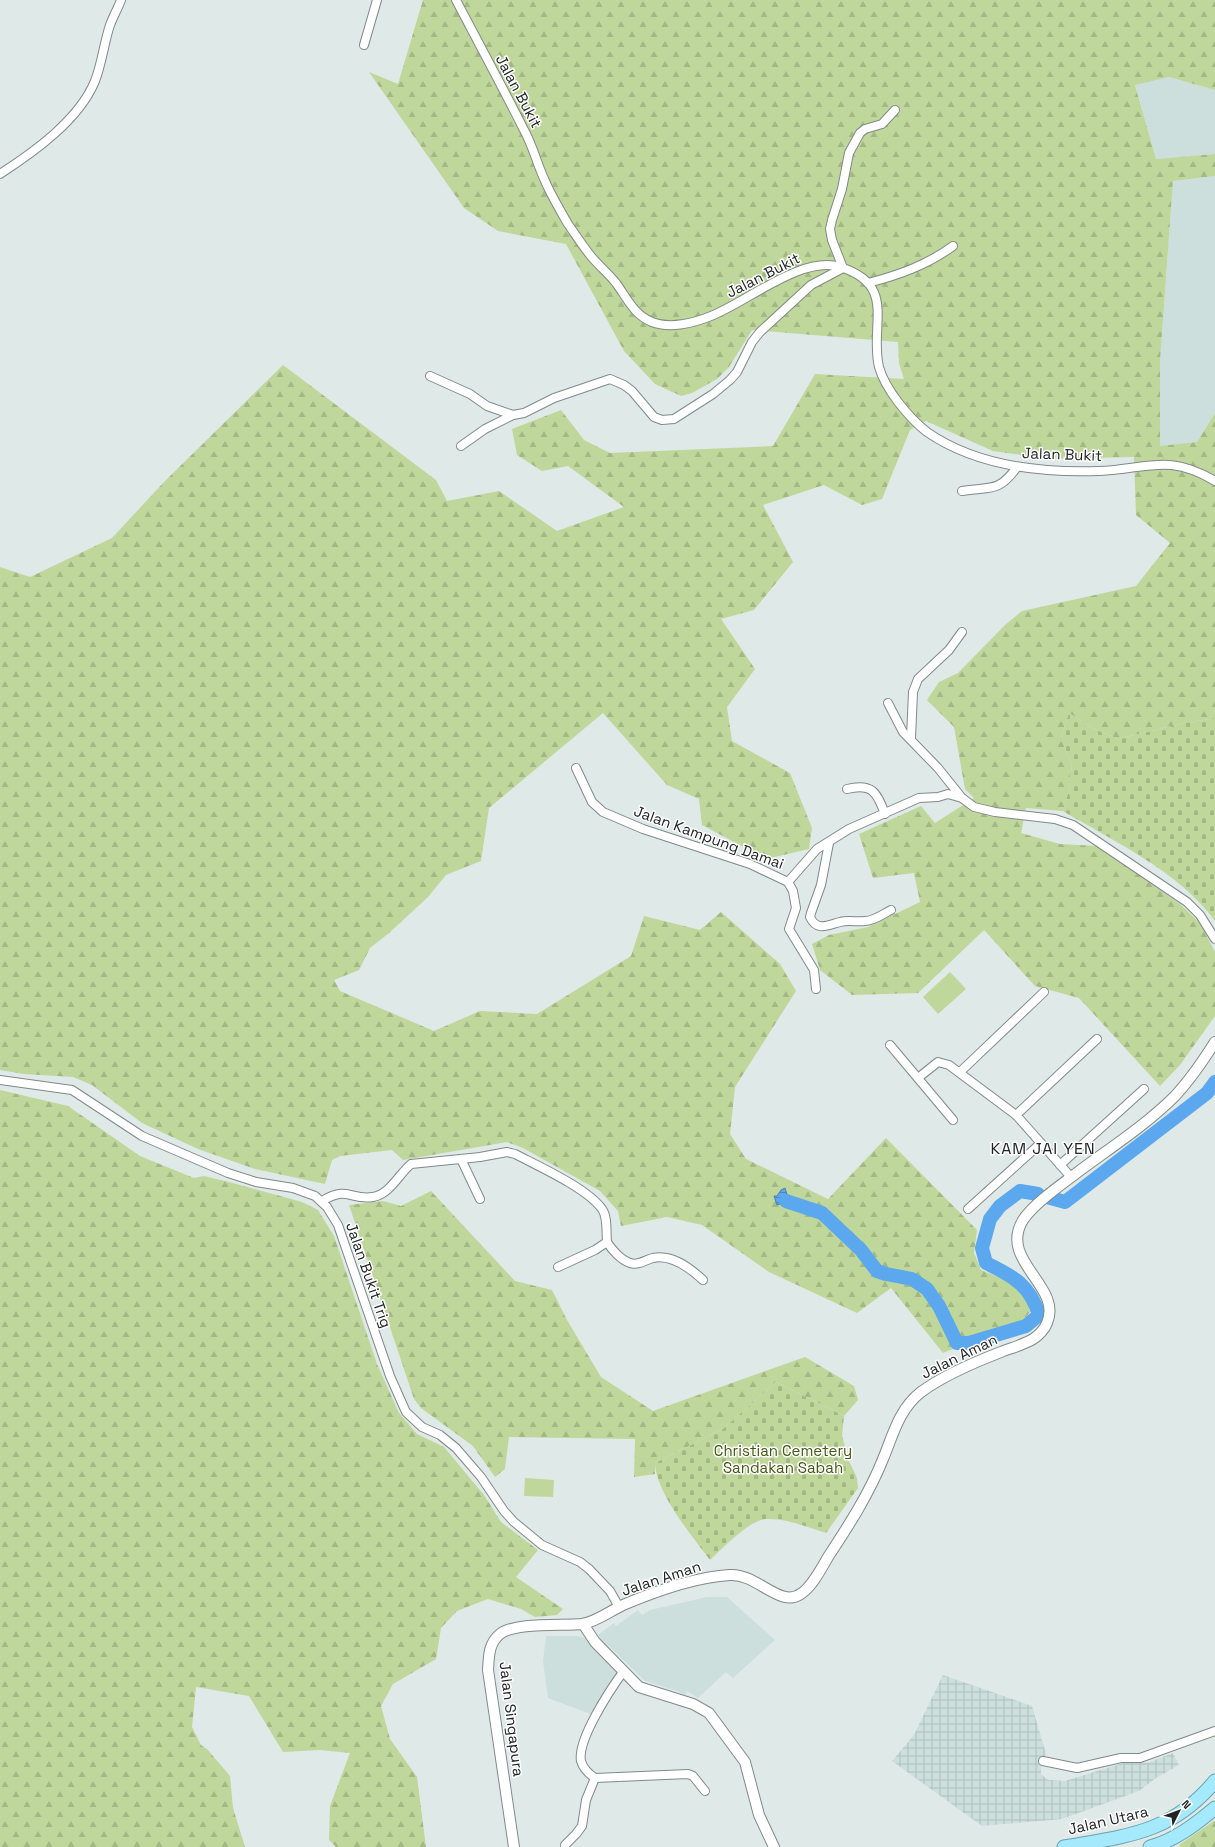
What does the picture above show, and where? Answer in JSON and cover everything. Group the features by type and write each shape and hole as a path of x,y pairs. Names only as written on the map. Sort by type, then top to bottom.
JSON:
{"highway":[{"name":"Jalan Utara","path":"1064,1847 1113,1839 1149,1830 1172,1819 1187,1809 1215,1781"},
{"path":"1150,1847 1157,1845 1196,1824 1215,1808"}],"street":[{"path":"0,174 27,157 52,137 84,100 95,81 105,50 110,25 121,0"},
{"path":"364,45 377,0"},
{"name":"Jalan Bukit","path":"456,0 525,131 545,181 559,209 590,255 617,285 628,301 640,314 652,322 663,324 688,323 709,317 732,307 802,269 821,265 833,265 844,268 868,283 874,291 878,303 876,326 878,363 882,377 893,396 928,432 961,450 1017,467 1070,471 1101,471 1169,464 1190,468 1215,481"},
{"path":"461,446 485,429 513,415 524,413 554,398 610,379 624,385 632,391 654,417 662,420 674,419 713,394 737,372 752,342 760,332 811,285 844,268 832,240 830,229 842,189 849,153 860,133 865,129 882,124 895,110"},
{"path":"868,283 911,270 937,257 953,246"},
{"path":"430,376 470,394 487,406 513,415"},
{"path":"962,491 989,489 998,486 1012,475 1017,467"},
{"path":"911,738 913,692 918,679 949,650 962,632"},
{"path":"888,703 903,732 911,738 962,798 974,807 995,812 1055,819 1081,829 1187,902 1200,915 1215,939"},
{"name":"Jalan Kampung Damai","path":"576,768 592,802 603,812 651,832 750,864 788,882 793,891 796,908 789,929 814,970 816,989"},
{"path":"847,789 859,787 871,790 880,799 884,814"},
{"path":"788,882 817,849 829,843 849,829 919,798 938,797 948,794 962,798"},
{"path":"829,843 821,885 810,917 814,923 818,926 828,927 840,922 867,921 891,910"},
{"path":"960,1072 1044,992"},
{"path":"1016,1115 1097,1039"},
{"name":"Jalan Aman","path":"583,1624 639,1598 692,1581 734,1574 745,1575 778,1596 785,1598 794,1597 802,1593 817,1574 866,1498 897,1422 919,1393 937,1382 978,1362 1032,1340 1047,1324 1049,1304 1045,1293 1026,1265 1018,1250 1018,1238 1024,1219 1071,1177 1172,1099 1193,1075 1215,1042"},
{"path":"890,1045 953,1120"},
{"path":"918,1078 938,1062 945,1063 960,1072 1016,1115 1071,1177"},
{"name":"Jalan Bukit Trig","path":"0,1080 72,1090 142,1136 242,1179 293,1188 316,1196 322,1201 338,1225 388,1370 406,1412 422,1427 440,1435 456,1448 481,1477 504,1511 514,1522 542,1545 580,1562 589,1569 610,1591 618,1607"},
{"path":"1060,1164 1144,1089"},
{"path":"968,1209 1041,1143"},
{"path":"322,1201 333,1194 346,1192 374,1197 384,1192 395,1183 404,1170 411,1164 462,1159 507,1152 515,1154 567,1181 603,1209 607,1242 621,1258 631,1264 638,1264 653,1258 662,1257 671,1259 692,1269 703,1280"},
{"path":"462,1159 480,1199"},
{"path":"558,1267 595,1250 607,1242"},
{"path":"583,1624 589,1635 639,1687 693,1704 709,1713 745,1762 759,1815 775,1846"},
{"name":"Jalan Singapura","path":"514,1847 488,1670 489,1650 499,1635 514,1628 583,1624"},
{"path":"623,1672 610,1691 583,1742 580,1754 581,1762 588,1772 595,1778 688,1774 693,1776 705,1792"},
{"path":"1044,1761 1077,1768 1121,1758 1140,1758 1215,1731"},
{"path":"565,1845 582,1826 586,1800 595,1778"}],"shaded area":[{"path":"1169,77 1215,90 1215,154 1156,159 1135,84"},
{"path":"1215,176 1215,413 1197,442 1160,447 1160,361 1173,181"},
{"path":"707,1597 727,1597 775,1640 733,1678 726,1672 698,1698 687,1691 685,1695 645,1681 609,1646 606,1647 598,1635 614,1623 616,1626 638,1610 642,1615 650,1610"},
{"path":"546,1636 576,1636 586,1638 615,1667 616,1673 593,1715 548,1698 543,1661"},
{"path":"943,1675 1032,1706 1046,1754 1041,1766 1041,1774 1048,1780 1065,1781 1133,1760 1147,1763 1173,1753 1179,1765 1156,1778 1139,1791 1062,1819 982,1826 892,1761 914,1735"}],"green space":[{"path":"423,0 1215,0 1215,90 1169,77 1135,85 1156,159 1215,154 1215,176 1173,181 1160,361 1160,446 1197,442 1215,413 1215,718 1184,723 1118,739 1092,728 1069,713 1061,738 1072,765 1068,793 1063,811 1026,808 1021,833 1060,844 1097,846 1180,904 1200,923 1215,952 1215,1016 1180,1065 1160,1086 1079,998 1035,986 984,930 918,993 852,995 820,970 812,944 829,935 868,927 920,902 914,873 873,878 859,834 921,806 935,823 974,798 965,789 954,727 927,700 939,682 958,673 1005,625 1022,611 1136,586 1170,543 1136,515 1134,457 1050,459 993,451 926,421 910,430 882,499 862,505 824,485 763,505 793,562 754,610 721,619 755,669 727,707 732,741 790,773 812,828 809,849 766,859 702,825 699,799 667,785 603,713 489,808 481,861 446,875 428,897 389,933 370,948 359,970 334,980 340,991 434,1031 480,1011 537,1014 631,956 644,916 700,930 721,912 780,964 796,991 735,1087 730,1134 746,1159 828,1199 886,1138 977,1230 974,1253 981,1270 1005,1280 1019,1289 1028,1303 1030,1312 1024,1320 943,1353 891,1288 857,1313 769,1272 702,1225 667,1217 621,1226 618,1211 600,1191 523,1148 507,1142 403,1160 392,1150 340,1156 332,1160 325,1184 255,1169 198,1149 142,1123 92,1085 73,1077 24,1074 0,1070 0,567 30,577 112,538 164,482 283,365 436,480 447,501 499,491 557,531 624,507 568,466 542,471 517,455 512,429 561,410 584,440 610,453 773,446 815,374 904,379 899,363 898,342 752,330 729,367 717,379 692,393 681,396 655,384 624,351 566,244 498,231 464,208 369,72 398,84"},
{"path":"1069,713 1092,728 1118,739 1184,723 1215,718 1215,921 1184,887 1165,873 1124,846 1063,811 1068,793 1072,765 1061,738"},
{"path":"950,972 966,989 938,1014 923,997"},
{"path":"0,1090 68,1106 140,1156 194,1178 204,1176 229,1182 302,1202 318,1210 334,1236 377,1364 399,1413 417,1434 444,1447 484,1495 501,1522 538,1550 516,1577 563,1609 557,1615 535,1617 521,1609 488,1599 457,1611 441,1628 436,1659 393,1684 381,1706 390,1739 417,1777 426,1847 336,1847 329,1840 330,1806 350,1753 320,1750 283,1752 249,1696 196,1687 192,1727 201,1745 207,1749 230,1776 233,1808 245,1847 0,1847"},
{"path":"431,1191 515,1281 552,1290 567,1320 601,1377 653,1411 805,1357 854,1386 858,1400 844,1416 776,1382 723,1429 655,1463 655,1474 634,1477 635,1439 509,1437 505,1469 495,1477 473,1446 421,1408 414,1399 349,1205 383,1201 401,1206"},
{"name":"Christian Cemetery Sandakan Sabah","path":"776,1382 844,1416 842,1436 849,1461 857,1478 858,1488 826,1533 789,1521 766,1519 752,1524 729,1542 710,1560 685,1527 668,1501 661,1487 655,1463 723,1429"},
{"path":"525,1478 554,1480 553,1497 524,1496"},
{"path":"1215,1820 1215,1847 1180,1847 1179,1845"}],"water":[{"path":"785,1188 788,1198 783,1203 777,1205 774,1196 777,1196 781,1190"}],"waterway":[{"path":"1047,1197 1065,1202 1207,1093 1215,1082"},
{"path":"786,1201 822,1213 861,1250 877,1271 912,1279 927,1289 939,1306 957,1343 969,1343 1026,1326 1039,1315 1031,1296 1019,1283 1004,1272 986,1263 982,1248 990,1219 1000,1206 1020,1191 1038,1194"}],"district":[{"name":"KAM JAI YEN","path":"1043,1148"}]}
